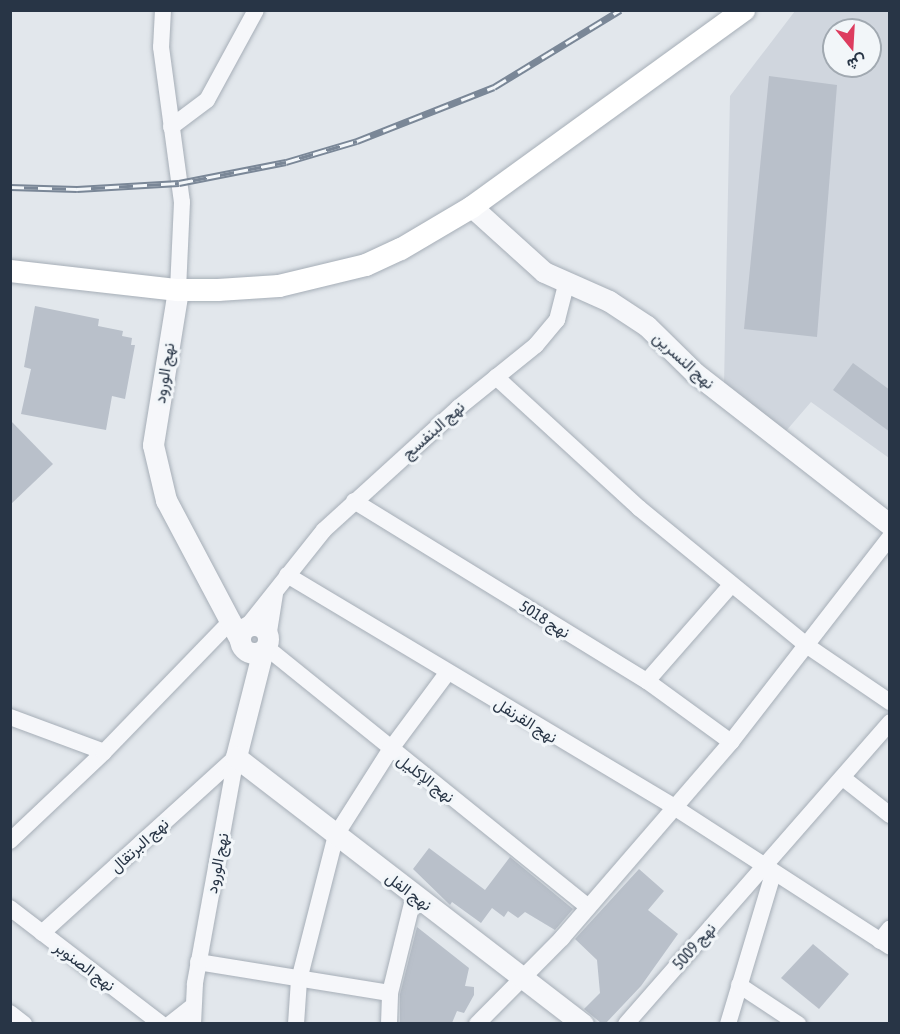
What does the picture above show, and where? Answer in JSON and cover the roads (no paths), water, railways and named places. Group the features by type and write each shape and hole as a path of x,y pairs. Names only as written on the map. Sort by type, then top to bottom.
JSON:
{"main road":[{"path":"10,271 177,290 279,286 366,266 401,249 472,207 744,10"}],"street":[{"path":"163,10 160,47 182,202 177,290"},
{"path":"171,127 207,100 256,10"},
{"name":"نهج النسرين","path":"472,207 505,241 544,272 567,281 647,326 695,373 890,525"},
{"name":"نهج البنفسج","path":"10,841 105,752 252,635 275,590 317,537 354,501 536,345 557,320 567,281"},
{"name":"نهج الورود","path":"177,290 153,445 166,500 215,586 252,635 249,703 236,757 198,962 193,1023"},
{"path":"496,377 639,508 731,585 809,647 890,702"},
{"name":"نهج 5018","path":"354,501 647,681 731,742"},
{"path":"477,1023 588,907 731,742 809,647 890,537"},
{"name":"نهج القرنفل","path":"286,575 674,807 768,871 886,939"},
{"path":"647,681 731,585"},
{"path":"252,635 275,590"},
{"name":"نهج الإكليل","path":"252,635 390,750 588,907"},
{"path":"296,1023 299,980 336,835 390,750 448,672"},
{"path":"10,717 105,752"},
{"name":"نهج 5009","path":"626,1023 768,871 890,722"},
{"name":"نهج الفل","path":"236,757 583,1023"},
{"name":"نهج البرتقال","path":"42,933 236,757"},
{"path":"843,778 890,815"},
{"path":"728,1023 768,871"},
{"path":"390,1023 390,993 414,895"},
{"name":"نهج الصنوبر","path":"10,908 160,1023"},
{"path":"198,962 390,993"},
{"path":"739,985 798,1023"},
{"path":"170,1023 193,1006"},
{"path":"10,1013 24,1023"}],"railway":[{"path":"10,187 77,189 179,183 286,162 357,141 494,87 620,10"}]}
